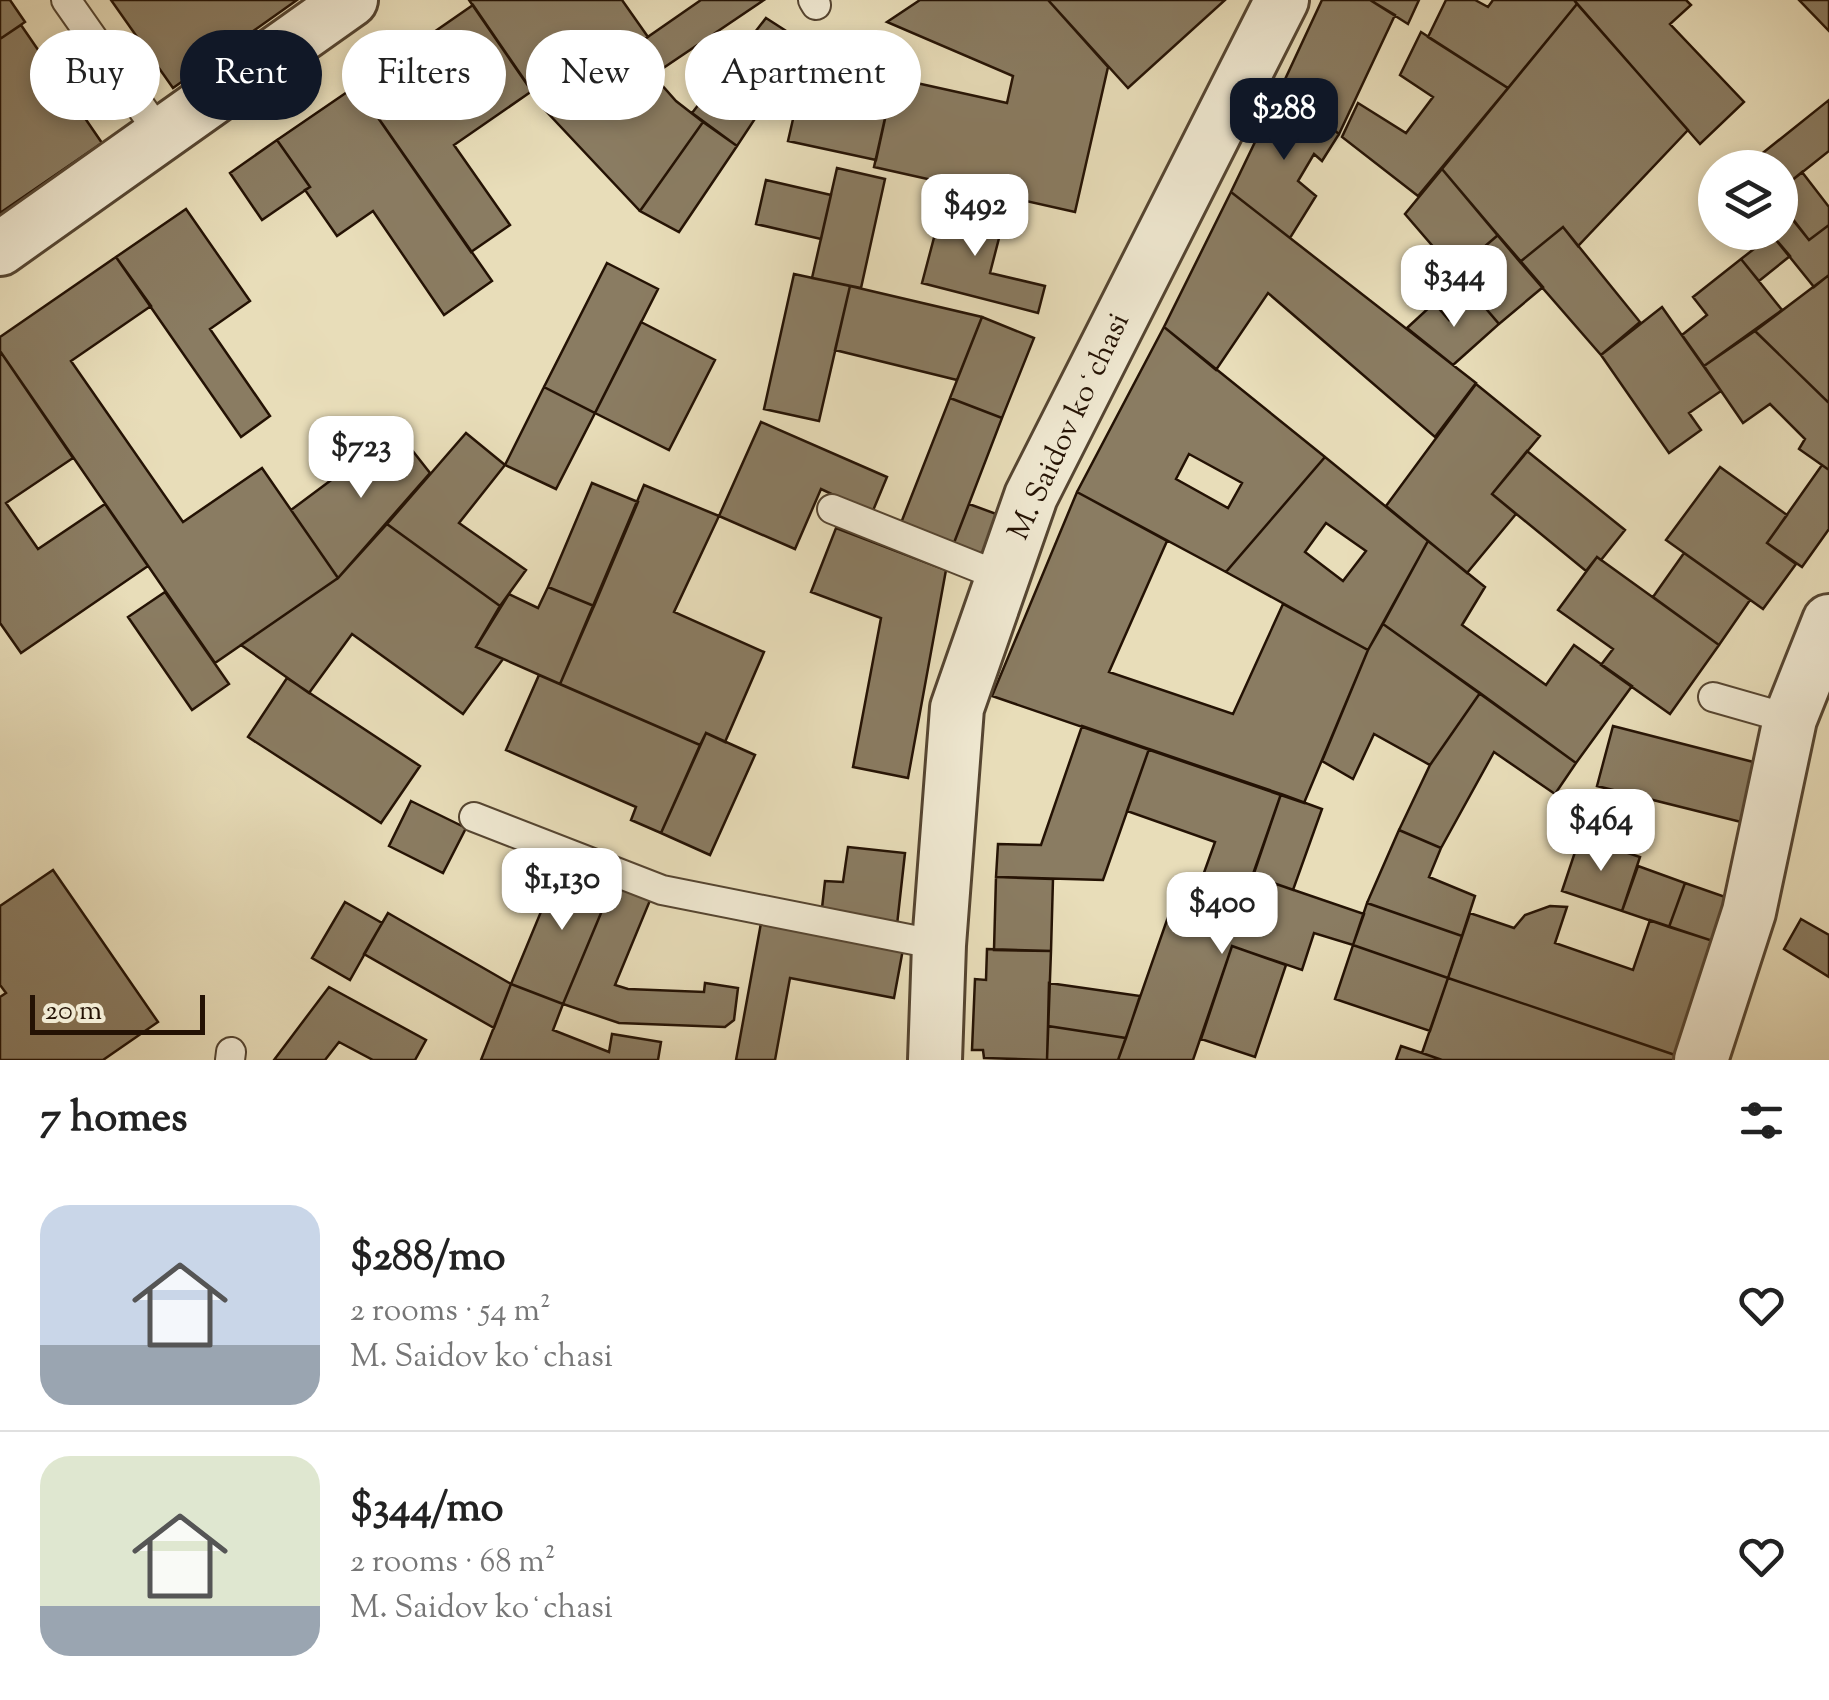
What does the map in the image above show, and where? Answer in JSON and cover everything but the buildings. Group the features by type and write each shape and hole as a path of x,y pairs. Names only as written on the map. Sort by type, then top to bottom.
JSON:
{"street":[{"path":"0,248 351,0"},
{"name":"M. Saidov koʻchasi","path":"935,1060 957,708 1031,496 1282,0"},
{"path":"1701,1060 1750,912 1790,720 1829,622"}],"lane":[{"path":"66,0 160,134"},
{"path":"832,508 1002,577"},
{"path":"1713,697 1790,720"},
{"path":"474,818 662,890 940,945"}]}
